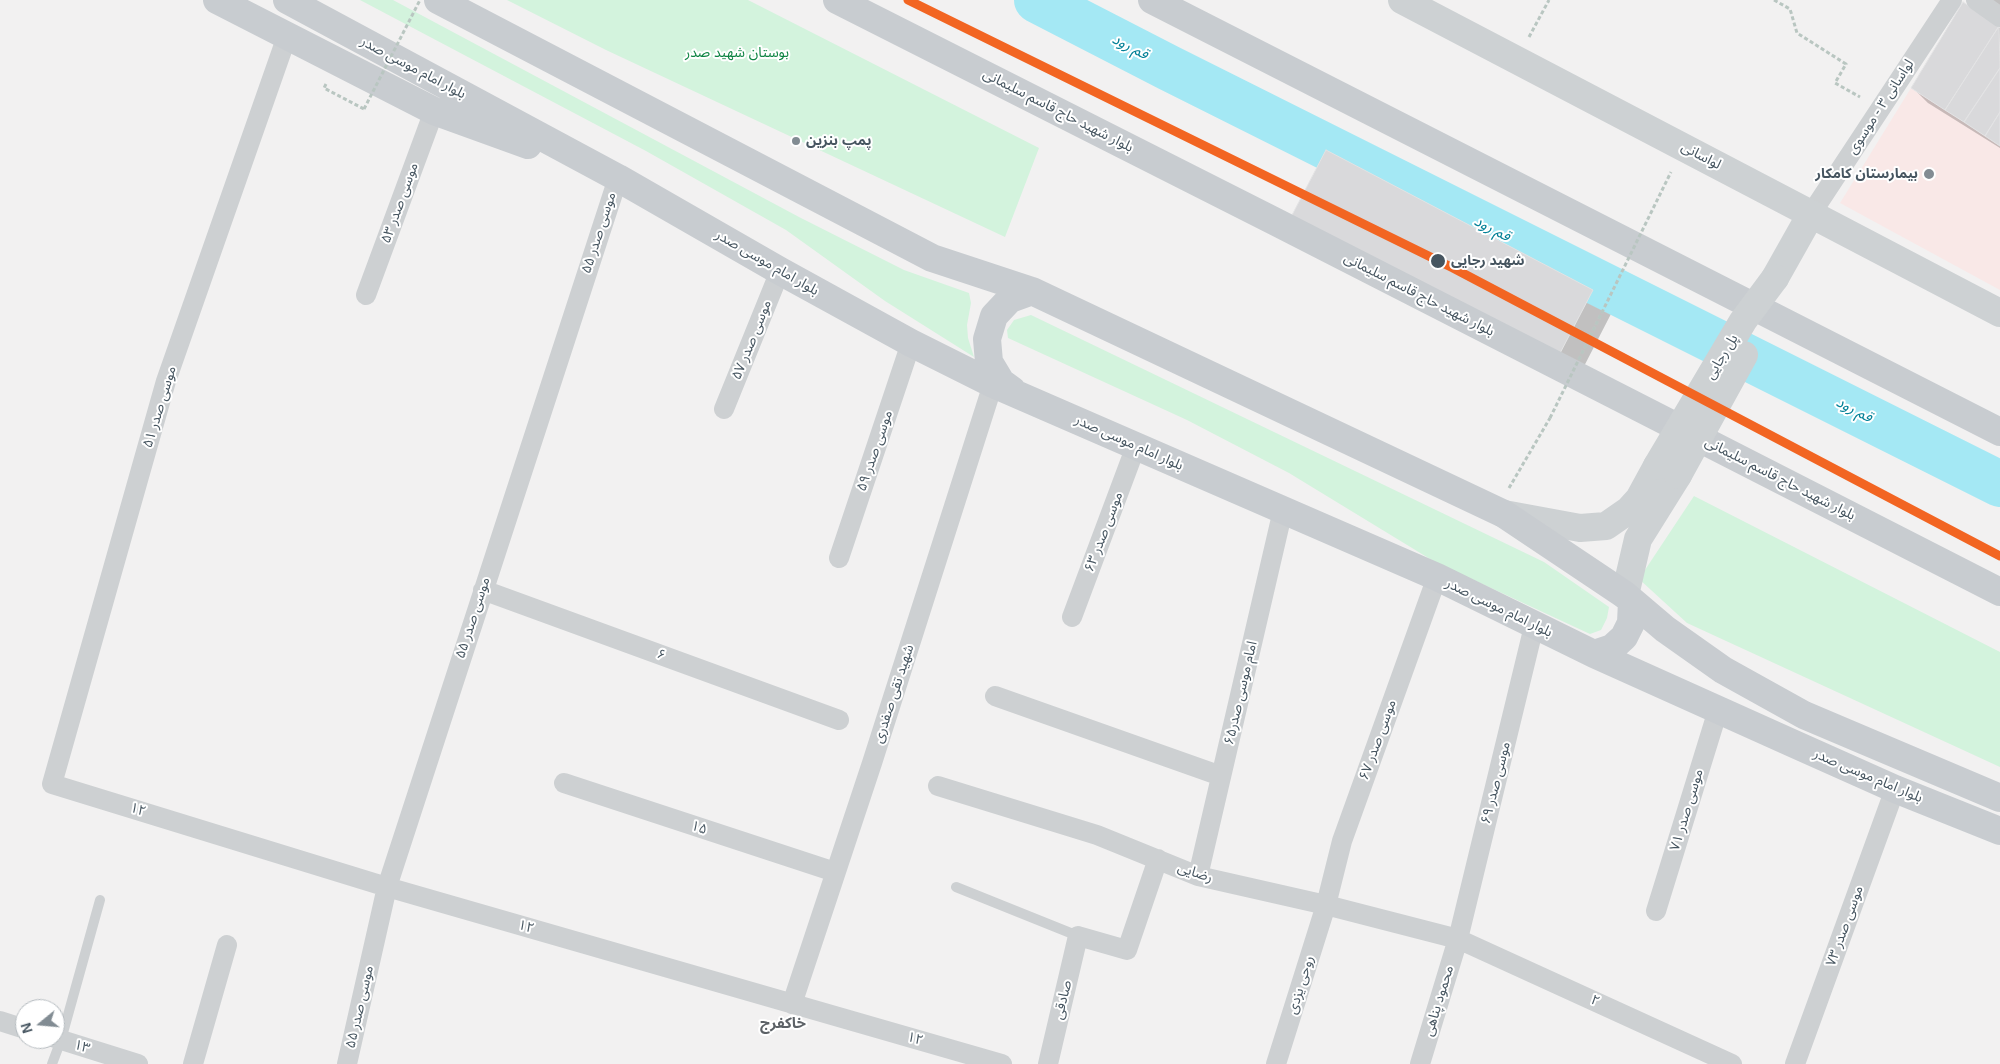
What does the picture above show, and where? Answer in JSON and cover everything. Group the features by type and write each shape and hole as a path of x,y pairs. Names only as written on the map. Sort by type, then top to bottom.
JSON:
{"main road":[{"path":"217,0 434,111 618,178"},
{"name":"بلوار امام موسی صدر","path":"287,0 618,178 780,272 911,343 993,384 1437,577 1534,626 1718,710 1895,788 2000,831"},
{"path":"438,0 932,258 1032,290 1500,512 1629,598 1665,629 1723,670 1804,715 2000,798"},
{"name":"بلوار شهید حاج قاسم سلیمانی","path":"837,0 2000,592"},
{"path":"1152,0 2000,432"},
{"name":"لواسانی","path":"1402,0 2000,313"},
{"name":"پل رجایی","path":"1668,470 1743,321 1775,278 1811,214"},
{"path":"1020,396 1001,382 993,369 989,362 987,339 994,316 999,310 1010,299 1032,290"},
{"path":"1500,512 1580,528 1606,526 1629,510 1668,470"},
{"path":"1594,654 1612,648 1624,637 1631,623 1629,598 1638,539 1668,470"}],"street":[{"name":"لواسانی ۳ - موسوی","path":"1811,214 1952,0"},
{"path":"1976,0 2000,16"},
{"name":"موسی صدر ۵۱","path":"52,784 166,381 287,36"},
{"name":"موسی صدر ۵۳","path":"366,295 434,111"},
{"name":"موسی صدر ۵۵","path":"347,1064 387,887 618,178"},
{"name":"موسی صدر ۵۷","path":"724,409 780,272"},
{"name":"موسی صدر ۵۹","path":"838,558 911,343"},
{"name":"شهید تقی صفدری","path":"792,1004 993,384"},
{"name":"موسی صدر ۶۳","path":"1072,618 1136,446"},
{"name":"امام موسی صدر۶۵","path":"1198,876 1283,510"},
{"name":"موسی صدر ۶۷","path":"1326,905 1342,841 1437,577"},
{"name":"۶","path":"483,590 839,720"},
{"name":"موسی صدر ۶۹","path":"1458,939 1534,626"},
{"path":"995,696 1222,776"},
{"name":"موسی صدر ۷۱","path":"1656,911 1718,710"},
{"name":"۱۵","path":"564,783 835,872"},
{"name":"۱۲","path":"52,784 387,887 1002,1064"},
{"name":"رضایی","path":"938,786 1097,835 1198,876 1326,905 1458,939"},
{"name":"موسی صدر ۷۳","path":"1795,1064 1895,788"},
{"path":"1078,936 1127,950 1158,859"},
{"name":"روحی یزدی","path":"1276,1064 1326,905"},
{"name":"صادقی","path":"1048,1064 1078,936"},
{"name":"محمود پناهی","path":"1420,1064 1458,939"},
{"name":"۲","path":"1458,939 1732,1064"},
{"path":"193,1064 227,945"},
{"path":"0,1021 15,1026"},
{"name":"۱۳","path":"65,1041 138,1064"}],"lane":[{"path":"956,887 1078,936"},
{"path":"65,1016 100,900"},
{"path":"52,1064 56,1049"}],"path":[{"path":"324,88 364,109 420,0"},
{"path":"1516,60 1549,0"},
{"path":"1774,0 1790,9 1797,33 1846,64 1835,83 1880,109"},
{"path":"1500,512 1550,418 1671,172"}],"shaded area":[{"name":"بیمارستان کامکار","path":"1911,88 2000,146 2000,290 1840,203"}],"green space":[{"path":"360,0 393,0 799,217 904,270 969,293 971,303 967,325 968,338 974,357 885,301 786,230 646,151"},
{"name":"بوستان شهید صدر","path":"507,0 748,0 1039,148 1005,237 606,50"},
{"path":"1031,315 1544,562 1609,607 1607,618 1601,630 1590,634 1435,562 1289,473 1187,420 1008,338 1007,330 1014,320"},
{"path":"1694,496 2000,652 2000,767 1687,623 1639,579"}],"building":[{"path":"1963,2 1999,26 1945,110 1911,88"},
{"path":"1999,26 2000,68 1964,122 1945,110"},
{"path":"2000,68 2000,112 1985,136 1964,122"},
{"path":"2000,112 2000,146 1985,136"},
{"name":"شهید رجایی","path":"1326,150 1593,290 1558,357 1291,217"}],"waterway":[{"name":"قم رود","path":"1037,0 2000,484"}],"railway":[{"path":"908,0 1453,268 2000,556"}],"transit line":[{"path":"908,0 1453,268 2000,556"}],"place":[{"name":"پمپ بنزین","path":"796,141"},
{"name":"بیمارستان کامکار","path":"1929,174"},
{"name":"شهید رجایی","path":"1438,261"}],"district":[{"name":"خاکفرج","path":"783,1024"}]}
